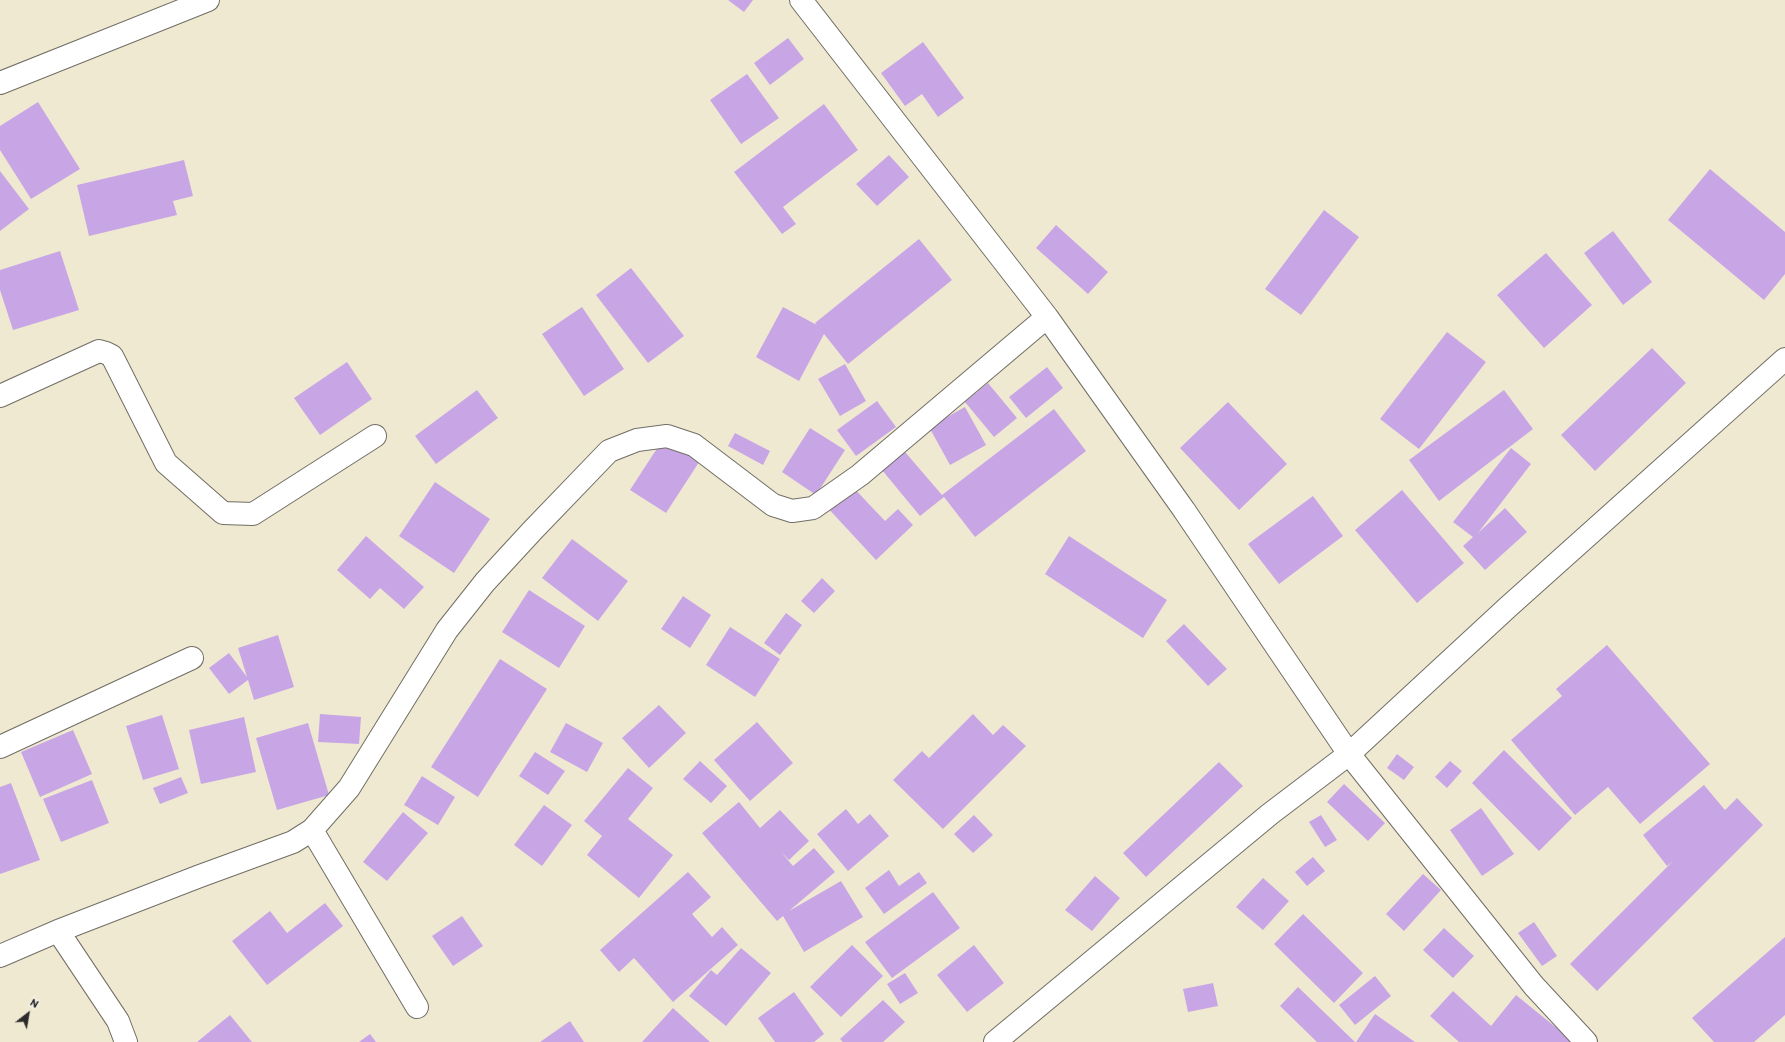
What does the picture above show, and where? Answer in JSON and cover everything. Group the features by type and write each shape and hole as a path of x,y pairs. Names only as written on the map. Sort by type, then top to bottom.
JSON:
{"street":[{"path":"0,84 208,0"},
{"path":"801,0 1047,317 1184,510 1349,754 1534,986 1586,1042"},
{"path":"0,956 58,931 293,842 312,830 349,788 446,630 485,582 609,451 637,440 667,436 694,445 773,505 792,511 813,508 860,475 1047,317"},
{"path":"0,396 99,350 106,352 112,356 166,463 223,513 253,514 375,436"},
{"path":"996,1042 1270,814 1349,754 1508,607 1785,359"},
{"path":"0,747 192,658"},
{"path":"312,830 417,1007"},
{"path":"58,931 118,1022 126,1042"}],"building":[{"path":"728,0 753,0 744,12"},
{"path":"788,38 804,59 770,85 754,63"},
{"path":"923,42 964,98 938,117 922,94 905,106 881,73"},
{"path":"747,74 779,118 741,144 710,100"},
{"path":"38,102 80,169 31,199 0,150 0,126"},
{"path":"824,104 858,150 783,207 796,224 782,234 734,172"},
{"path":"889,155 909,177 877,206 856,184"},
{"path":"184,160 193,196 173,201 177,215 89,236 77,185"},
{"path":"1710,169 1785,232 1785,274 1764,300 1668,220"},
{"path":"0,171 29,209 0,231"},
{"path":"1324,210 1359,237 1301,315 1265,289"},
{"path":"1056,225 1108,272 1088,294 1036,248"},
{"path":"1613,231 1652,282 1623,305 1584,253"},
{"path":"919,239 952,280 848,364 824,334 799,381 756,357 783,307 817,325 815,323"},
{"path":"60,251 79,310 13,330 0,290 0,270"},
{"path":"1546,253 1592,305 1544,348 1497,295"},
{"path":"631,268 684,336 648,363 596,295"},
{"path":"582,307 624,369 584,396 542,334"},
{"path":"1447,332 1486,362 1419,449 1380,419"},
{"path":"1652,348 1686,383 1595,471 1561,435"},
{"path":"347,362 372,399 320,435 294,398"},
{"path":"845,364 866,401 840,416 818,379"},
{"path":"1047,367 1063,388 1026,418 1009,397"},
{"path":"988,383 1017,418 994,437 965,402"},
{"path":"477,390 498,418 436,464 415,436"},
{"path":"1504,390 1533,429 1439,501 1409,460"},
{"path":"877,401 896,427 856,456 837,430"},
{"path":"1228,402 1287,464 1239,510 1180,448"},
{"path":"965,407 986,445 950,465 929,427"},
{"path":"1054,409 1086,451 975,537 944,497 920,516 877,464 899,445 942,495"},
{"path":"810,428 845,450 816,495 782,472"},
{"path":"667,433 703,456 666,513 630,490"},
{"path":"735,433 770,451 763,465 728,446"},
{"path":"1511,448 1531,464 1478,533 1505,508 1527,532 1485,570 1463,546 1473,537 1453,522"},
{"path":"435,482 490,519 454,573 399,536"},
{"path":"849,483 885,521 898,509 913,525 876,560 825,505"},
{"path":"1402,490 1464,563 1417,603 1355,530"},
{"path":"1313,496 1343,536 1279,584 1248,544"},
{"path":"366,536 424,587 404,609 380,588 370,599 337,570"},
{"path":"1069,536 1167,600 1143,638 1045,574"},
{"path":"572,539 628,581 598,621 542,578"},
{"path":"822,578 835,591 814,613 801,601"},
{"path":"529,590 585,626 559,668 502,632"},
{"path":"683,596 711,615 690,648 661,629"},
{"path":"786,613 802,625 780,655 764,643"},
{"path":"1184,624 1227,669 1208,686 1166,641"},
{"path":"730,627 780,659 755,697 706,665"},
{"path":"278,635 294,687 254,700 248,680 229,694 209,668 229,653 247,677 238,648"},
{"path":"1607,645 1710,764 1640,824 1608,787 1575,815 1511,740 1562,696 1556,689"},
{"path":"500,659 547,689 478,797 431,767"},
{"path":"659,705 686,733 649,768 622,738"},
{"path":"320,714 361,717 359,744 318,742"},
{"path":"973,714 993,735 1003,725 1026,746 943,829 893,780 922,751 929,758"},
{"path":"162,715 179,769 143,780 126,726"},
{"path":"244,717 256,772 201,784 189,730"},
{"path":"757,722 793,763 750,801 714,760"},
{"path":"308,723 329,795 277,810 256,738"},
{"path":"566,723 603,743 587,772 550,752"},
{"path":"73,730 92,774 40,797 21,752"},
{"path":"1504,750 1572,818 1539,851 1472,783"},
{"path":"535,752 565,771 548,795 519,776"},
{"path":"1397,754 1414,767 1404,780 1387,768"},
{"path":"700,761 727,786 711,803 683,779"},
{"path":"1450,761 1462,771 1447,788 1435,777"},
{"path":"1219,762 1243,786 1146,877 1123,853"},
{"path":"628,768 653,788 628,819 673,855 639,898 587,855 602,836 584,821"},
{"path":"422,776 455,797 438,825 404,805"},
{"path":"181,777 188,793 160,804 153,788"},
{"path":"92,780 109,823 61,842 43,799"},
{"path":"11,783 40,860 0,874 0,787"},
{"path":"1344,784 1385,823 1368,841 1327,802"},
{"path":"1704,785 1725,810 1737,798 1763,825 1597,991 1570,964 1673,861 1667,866 1643,835"},
{"path":"739,802 760,828 780,810 809,841 789,860 781,852 793,866 814,848 835,872 789,911 841,881 863,917 804,952 783,916 777,921 702,833"},
{"path":"544,805 572,825 542,866 514,845"},
{"path":"1481,808 1514,854 1482,876 1450,830"},
{"path":"846,809 858,824 870,814 889,836 848,871 817,834"},
{"path":"403,812 428,833 387,881 363,862"},
{"path":"974,815 993,835 973,853 954,834"},
{"path":"1321,815 1337,840 1325,847 1309,822"},
{"path":"1313,857 1325,871 1307,886 1295,872"},
{"path":"889,870 899,886 919,872 927,883 884,914 865,888"},
{"path":"688,872 711,897 692,914 712,937 722,927 738,945 673,1002 634,958 619,972 600,950"},
{"path":"1423,874 1441,890 1404,931 1386,914"},
{"path":"1095,876 1120,898 1092,931 1065,910"},
{"path":"1263,878 1289,901 1263,930 1236,907"},
{"path":"933,892 960,928 892,978 865,942"},
{"path":"325,903 343,926 267,985 232,941 270,911 287,933"},
{"path":"1303,914 1363,973 1334,1003 1274,944"},
{"path":"462,916 483,946 453,966 432,936"},
{"path":"1534,922 1557,956 1542,966 1518,933"},
{"path":"1444,928 1474,956 1453,978 1423,950"},
{"path":"1785,937 1785,1015 1754,1042 1714,1042 1692,1018"},
{"path":"852,945 883,976 841,1017 810,987"},
{"path":"974,945 1004,983 967,1012 937,975"},
{"path":"741,948 771,973 726,1026 689,996 711,970 717,975"},
{"path":"905,973 918,993 900,1004 887,984"},
{"path":"1375,976 1391,996 1355,1025 1339,1005"},
{"path":"1213,983 1218,1006 1188,1012 1183,989"},
{"path":"1298,987 1355,1042 1317,1042 1280,1006"},
{"path":"1453,991 1491,1026 1516,995 1574,1042 1459,1042 1430,1016"},
{"path":"794,992 824,1034 814,1042 775,1042 758,1018"},
{"path":"883,1000 905,1022 883,1042 843,1042 840,1039"},
{"path":"673,1008 710,1042 642,1042"},
{"path":"1375,1014 1415,1042 1356,1042"},
{"path":"230,1015 252,1042 197,1042"},
{"path":"570,1021 584,1042 540,1042"},
{"path":"370,1034 376,1042 359,1042"}]}
